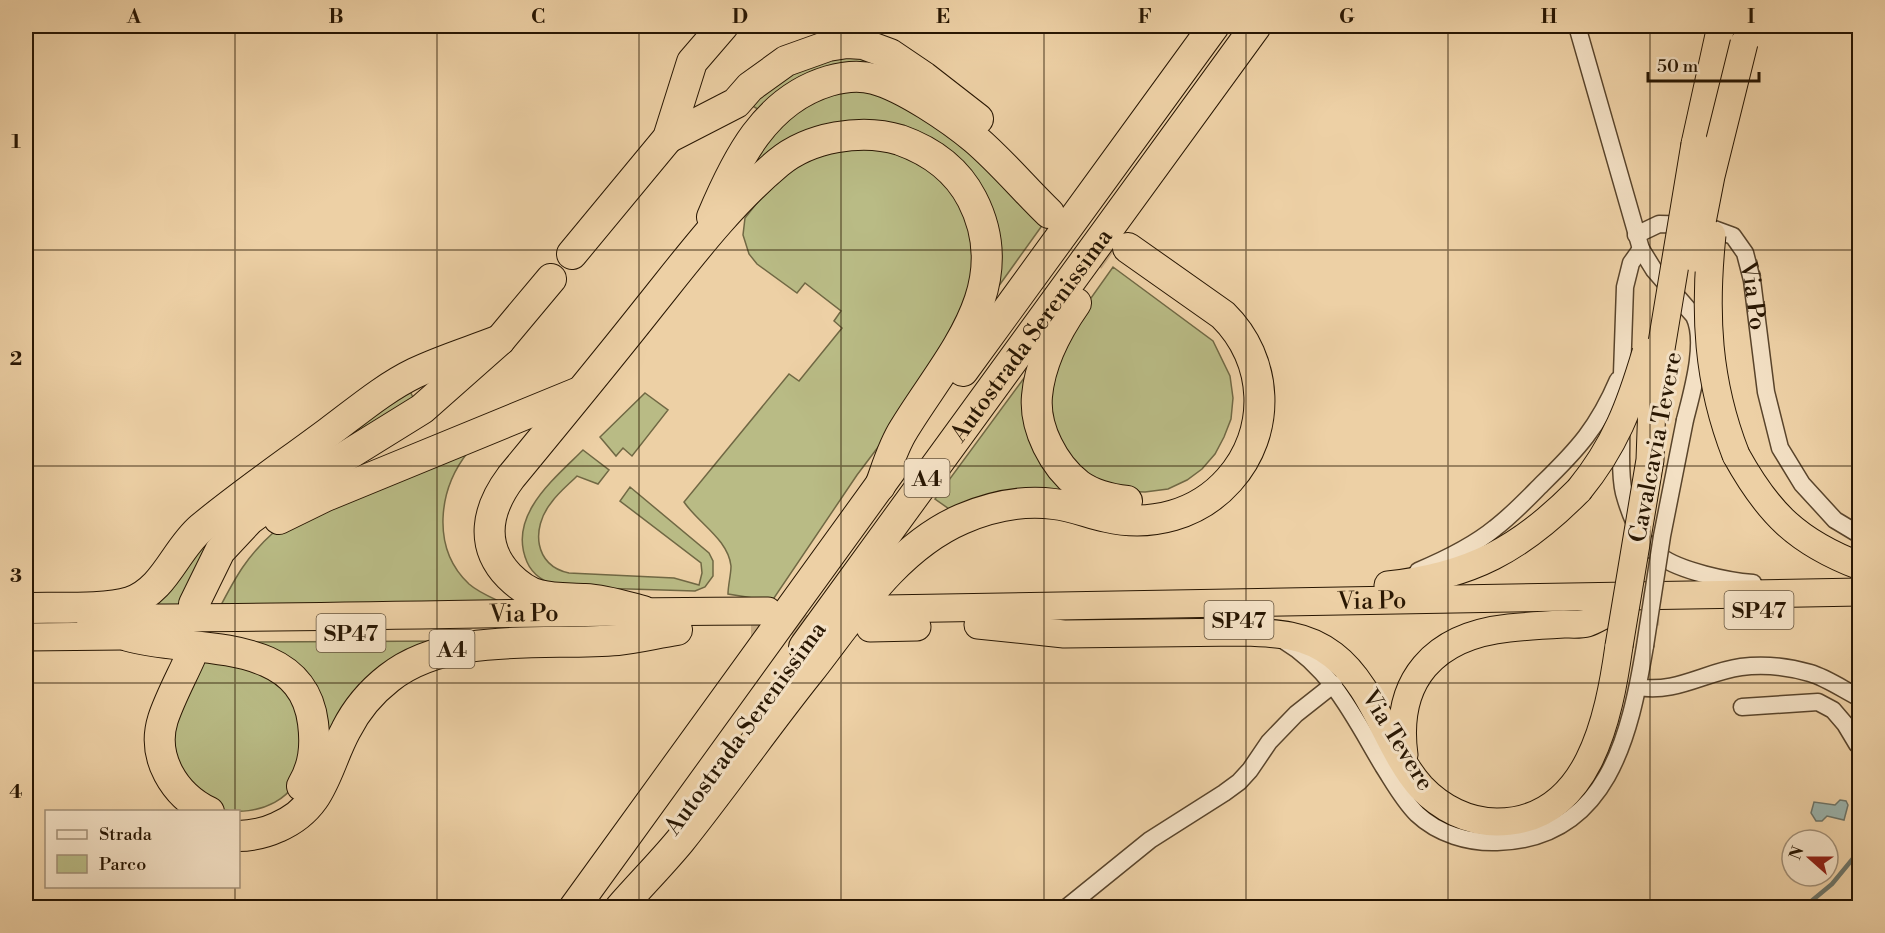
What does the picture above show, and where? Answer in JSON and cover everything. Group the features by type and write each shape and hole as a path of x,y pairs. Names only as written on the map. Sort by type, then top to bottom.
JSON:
{"highway":[{"path":"572,254 668,138 692,62 723,26"},
{"name":"Autostrada Serenissima","path":"574,908 1214,26"},
{"path":"1217,603 1421,582 1464,570 1520,542 1579,490 1611,444 1622,424 1635,389 1650,339 1721,26"},
{"path":"1650,458 1667,406 1711,176 1745,34"},
{"path":"1745,34 1714,209 1708,293 1709,347 1716,394 1726,430 1736,454 1767,504 1787,526 1827,553 1860,566"},
{"name":"Autostrada Serenissima","path":"615,908 1248,37"},
{"name":"A4","path":"620,908 679,842 763,730 866,601 914,547 929,536 977,513 1022,504 1053,504 1125,520 1170,517 1185,512 1215,494 1238,468 1254,439 1260,410 1258,378 1248,348 1234,326 1223,315 1123,255 1221,339 1237,371 1241,394 1241,414 1237,432 1229,450 1215,470 1198,484 1169,498 1138,502 1106,498 1080,486 1062,468 1050,451 1040,426 1037,398 1041,374 1049,350 1065,319 1176,166 1248,37"},
{"path":"668,138 736,103 750,87 786,61 828,46 847,43 863,44 896,58 961,104 1003,140 1055,206 957,126 890,84 873,78 856,76 815,85 794,96 761,127 746,146 735,167 703,240"},
{"path":"643,611 611,602 541,596 526,590 500,566 492,551 489,536 491,517 503,488 703,240 743,196 779,162 804,148 851,135 889,137 911,144 947,166 964,185 985,232 987,259 984,285 977,310 953,357 902,432 880,486"},
{"path":"978,625 1064,634 1272,633 1304,638 1323,648 1342,663 1357,681 1416,781 1433,799 1461,815 1480,821 1506,822 1542,811 1571,788 1588,762 1632,646 1650,458 1652,403 1695,144"},
{"path":"551,279 500,340 422,409 280,497 249,520 220,551 204,605 240,556 263,530 279,518 326,496 582,392"},
{"path":"26,608 107,606 130,602 150,591 165,576 186,542 200,529 233,502 377,397 414,373 500,340"},
{"name":"Via Po","path":"1405,762 1402,721 1406,702 1418,674 1440,651 1469,636 1490,630 1587,623 1608,613 978,625 877,618 1217,603 1860,592"},
{"name":"SP47","path":"1659,612 1860,608"},
{"name":"Via Po","path":"26,618 304,618 643,611 760,620 677,630 26,637"},
{"name":"A4","path":"240,836 272,830 292,820 308,808 321,790 346,728 364,702 389,677 417,660 432,654 474,646 620,640 677,630"},
{"path":"128,636 142,640 230,650 267,662 280,669 302,690 312,716 315,737 314,755 308,775 299,790 284,804 267,814 240,818"},
{"path":"173,810 162,799 150,778 143,752 142,737 147,709 181,655 163,720 160,736 161,754 174,785 184,796 205,810"}],"street":[{"name":"Cavalcavia Tevere","path":"1578,26 1638,242 1654,270 1694,316 1698,325 1698,350 1686,420 1662,536 1632,646 1638,687"},
{"name":"Via Po","path":"1638,242 1659,224 1702,225 1733,236 1745,253 1752,280 1766,392 1780,448 1802,484 1835,520 1860,535"},
{"path":"1638,242 1625,287 1620,419 1624,491 1631,515 1644,540 1660,557 1694,571 1735,581 1772,584 1816,593"},
{"path":"1385,585 1431,566 1474,543 1512,513 1591,432 1608,404 1623,368"},
{"name":"Via Tevere","path":"1272,633 1315,664 1334,684 1402,797 1419,815 1451,835 1488,842 1511,842 1551,831 1568,822 1582,810 1596,794 1620,751 1638,687"},
{"path":"1638,687 1660,689 1687,684 1741,667 1777,667 1811,673 1860,698"},
{"name":"Via Tevere","path":"1066,908 1150,840 1239,782 1269,742 1296,714 1334,684"},
{"path":"1742,707 1818,702 1833,710 1845,723 1860,746"}],"green space":[{"path":"856,50 893,75 761,111 751,105 785,71"},
{"path":"846,84 919,109 1046,220 993,294 994,238 906,133 764,165 754,155 787,112"},
{"path":"887,146 951,182 977,246 970,304 900,418 857,475 772,601 728,594 731,566 729,556 719,539 684,502 789,374 799,381 842,328 834,321 841,311 805,283 797,293 757,264 749,254 743,235 745,218 780,174 815,154"},
{"path":"1113,267 1213,341 1230,376 1233,398 1231,419 1215,454 1202,469 1187,480 1168,489 1145,492 1119,491 1077,472 1047,415 1064,336"},
{"path":"1030,370 1026,399 1089,498 952,511 935,499"},
{"path":"410,391 416,404 344,448 182,606 151,606 189,547"},
{"path":"645,393 668,410 632,456 623,448 616,456 600,437"},
{"path":"583,450 609,470 598,484 577,476 551,503 540,524 539,534 539,545 549,563 569,573 674,578 699,585 702,573 701,563 620,501 630,487 709,553 713,561 713,576 705,587 695,591 563,587 547,582 533,572 522,545 523,529 528,514 547,486"},
{"path":"468,452 450,484 445,501 444,536 457,570 469,584 501,602 219,609 243,567 275,531"},
{"path":"450,641 341,725 325,734 244,642"},
{"path":"198,653 276,675 309,727 301,766 294,785 275,802 249,811 221,809 198,798 186,779 167,736"}],"water":[{"path":"1840,800 1846,801 1848,805 1844,820 1827,816 1822,821 1816,821 1811,813 1814,802 1835,805"}],"waterway":[{"path":"1803,908 1832,884 1860,850"}],"tunnel":[{"path":"1049,213 1119,263"},
{"path":"1608,613 1659,612"},
{"path":"751,629 834,628"}]}
